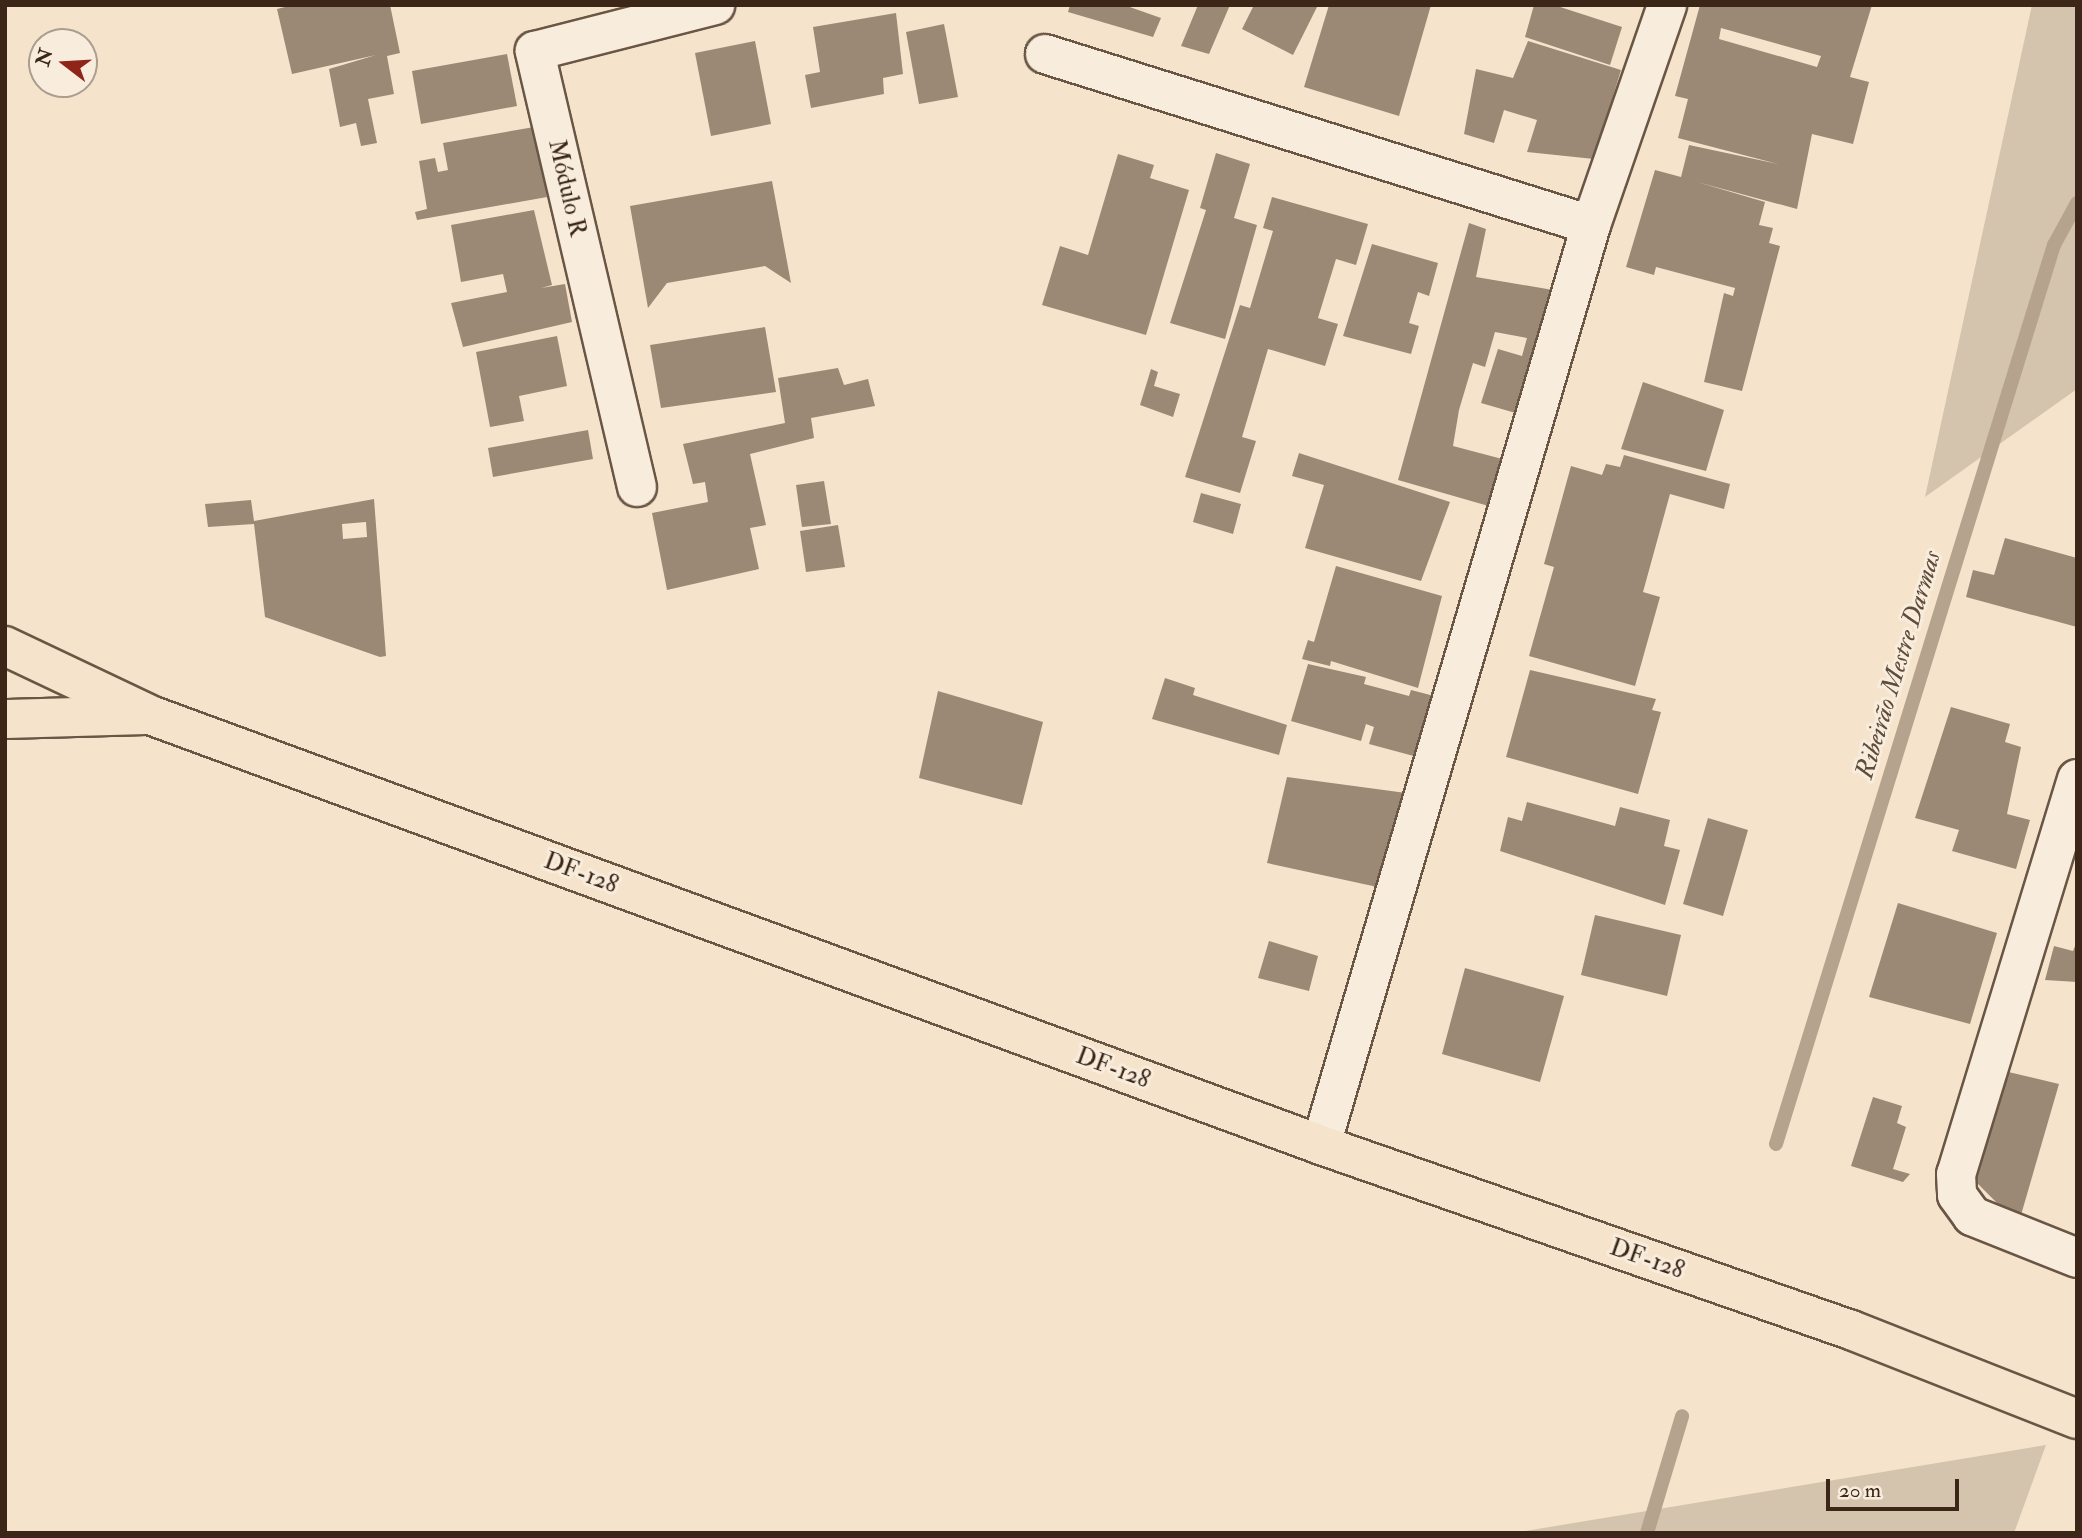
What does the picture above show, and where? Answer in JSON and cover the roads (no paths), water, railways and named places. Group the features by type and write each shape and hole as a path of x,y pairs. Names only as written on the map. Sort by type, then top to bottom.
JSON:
{"main road":[{"name":"DF-128","path":"5,646 150,715 1321,1145 1851,1331 2077,1419"},
{"name":"DF-128","path":"5,719 150,715"}],"street":[{"path":"1321,1145 1591,225 1667,5"},
{"name":"Módulo R","path":"637,487 535,51 702,7"},
{"path":"1045,54 1591,225"},
{"path":"2077,779 1956,1174 1957,1195 1972,1216 2077,1258"}],"waterway":[{"name":"Ribeirão Mestre Darmas","path":"1776,1144 2054,245 2077,203"},
{"name":"Ribeirão Mestre Darmas","path":"1647,1533 1682,1416"}]}
